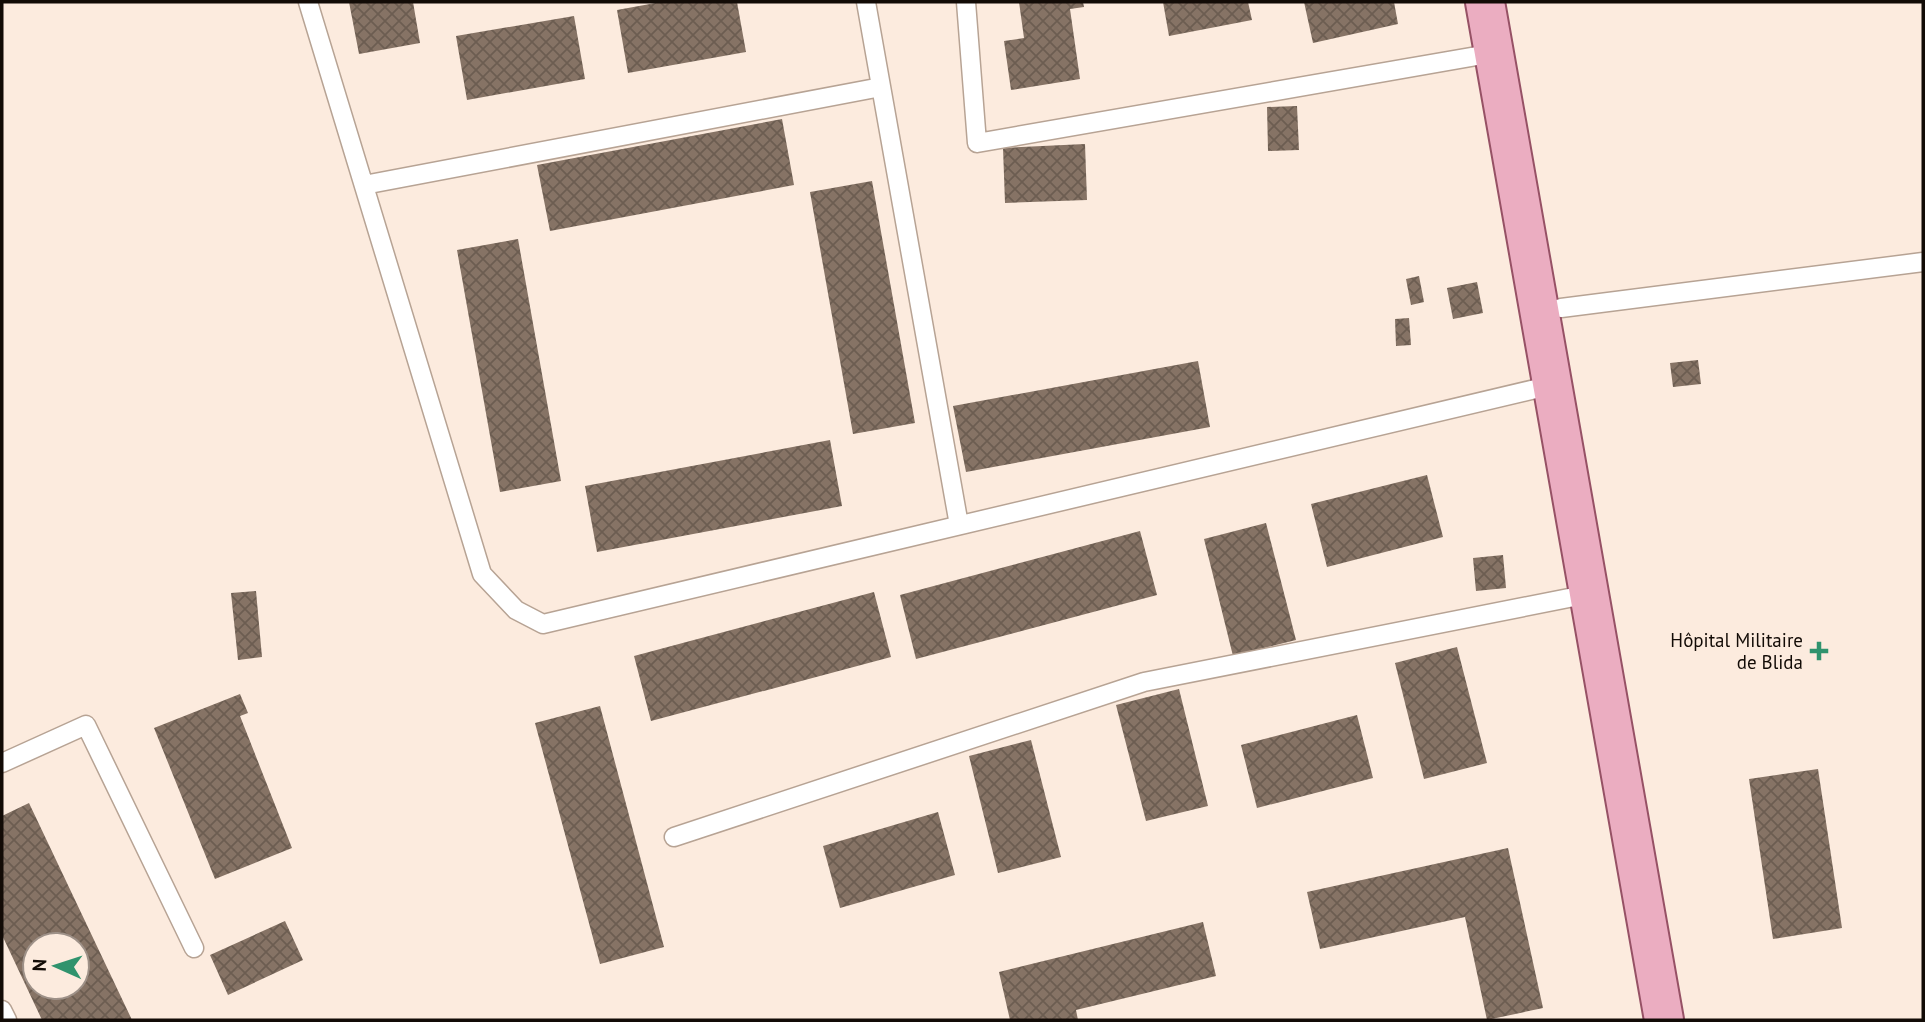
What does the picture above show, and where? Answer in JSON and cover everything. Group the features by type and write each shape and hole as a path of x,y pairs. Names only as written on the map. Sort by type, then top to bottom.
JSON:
{"main road":[{"path":"1485,2 1664,1020"},
{"path":"1508,2 1685,1020"}],"lane":[{"path":"308,2 482,574 516,610 543,624 1552,384"},
{"path":"866,2 959,525"},
{"path":"966,2 977,143 1494,53"},
{"path":"364,185 881,87"},
{"path":"1561,308 1923,262"},
{"path":"674,837 1144,682 1589,594"},
{"path":"2,763 86,725 194,948"},
{"path":"2,1010 6,1020"}],"building":[{"path":"349,2 413,2 420,43 359,54"},
{"path":"661,2 737,2 746,52 628,73 617,10"},
{"path":"1019,2 1083,2 1084,7 1070,9 1080,79 1011,90 1004,41 1024,38"},
{"path":"1163,2 1248,2 1252,20 1169,36"},
{"path":"1304,2 1394,2 1398,24 1313,43"},
{"path":"574,16 585,79 467,100 456,36"},
{"path":"1297,106 1299,150 1268,151 1267,107"},
{"path":"782,119 794,185 550,231 537,165"},
{"path":"1085,144 1087,200 1005,203 1003,148"},
{"path":"872,181 915,423 853,434 810,192"},
{"path":"518,239 561,481 500,492 457,250"},
{"path":"1419,276 1424,302 1411,305 1406,279"},
{"path":"1477,282 1483,313 1453,319 1447,288"},
{"path":"1409,318 1411,345 1396,346 1395,319"},
{"path":"1698,360 1701,384 1673,387 1670,363"},
{"path":"1198,361 1210,427 966,472 953,406"},
{"path":"830,440 842,506 597,552 585,486"},
{"path":"1427,475 1443,537 1327,567 1311,504"},
{"path":"1266,523 1296,640 1233,656 1204,539"},
{"path":"1140,531 1157,595 916,659 900,595"},
{"path":"1503,555 1506,588 1476,591 1473,558"},
{"path":"256,591 262,657 238,660 231,593"},
{"path":"874,592 891,657 651,721 634,656"},
{"path":"1457,647 1487,763 1424,779 1395,663"},
{"path":"1179,689 1208,806 1146,821 1116,705"},
{"path":"240,694 248,713 240,716 292,848 215,879 154,728"},
{"path":"600,706 664,947 600,964 535,723"},
{"path":"1357,715 1373,778 1257,808 1241,745"},
{"path":"1031,740 1061,857 998,873 969,756"},
{"path":"1818,769 1842,928 1773,939 1749,779"},
{"path":"29,803 90,931 21,931 21,975 2,935 2,816"},
{"path":"938,812 955,875 840,908 823,846"},
{"path":"1508,848 1543,1008 1487,1020 1465,917 1320,949 1307,892"},
{"path":"285,921 303,960 228,995 210,955"},
{"path":"1203,922 1216,976 1076,1010 1078,1020 1010,1020 999,972"},
{"path":"91,934 132,1020 42,1020 33,1001 91,1001"}],"place":[{"name":"Hôpital Militaire de Blida","path":"1819,651"}]}
